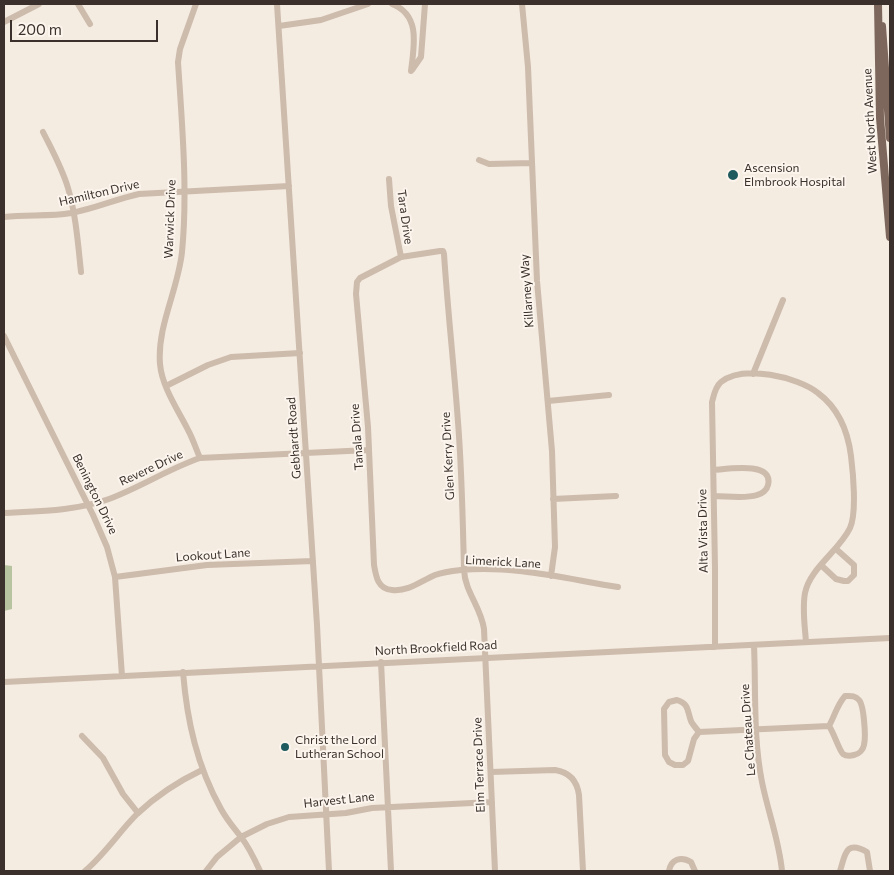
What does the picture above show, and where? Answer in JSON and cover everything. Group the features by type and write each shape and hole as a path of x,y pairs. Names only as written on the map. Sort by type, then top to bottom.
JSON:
{"main road":[{"name":"West North Avenue","path":"878,4 890,138"},
{"name":"West North Avenue","path":"878,4 878,84 887,164 890,237"}],"street":[{"path":"4,22 36,4"},
{"path":"78,4 90,24"},
{"name":"Warwick Drive","path":"196,4 180,49 178,62 183,145 182,253 160,346 160,365 166,386 200,458"},
{"name":"Gebhardt Road","path":"277,4 313,561 329,871"},
{"path":"279,26 321,20 368,4"},
{"path":"392,4 401,8 407,14 414,28 411,71 421,57 425,4"},
{"name":"Killarney Way","path":"522,4 528,67 537,281 548,401 553,498 555,547 551,576"},
{"path":"43,132 63,174 74,212 81,272"},
{"path":"479,160 490,164 531,163"},
{"name":"Tara Drive","path":"389,179 391,206 401,257"},
{"name":"Hamilton Drive","path":"4,217 74,212 139,194 289,186"},
{"name":"Glen Kerry Drive","path":"401,257 443,251 459,434 464,570 467,588 482,617 485,657"},
{"name":"Tanala Drive","path":"389,590 378,583 375,574 369,450 356,294 357,282 360,278 401,257"},
{"path":"753,374 782,300"},
{"name":"Benington Drive","path":"4,336 108,547 115,576 122,676"},
{"path":"166,386 208,365 230,357 300,353"},
{"name":"Alta Vista Drive","path":"715,647 712,416 714,391 720,383 729,377 753,374 789,378 819,393 830,404 844,426 848,440 851,456 853,517 850,527 836,549 812,578 805,593 806,642"},
{"path":"548,401 610,395"},
{"name":"Revere Drive","path":"4,514 65,510 88,505 122,494 174,468 200,458 369,450"},
{"path":"714,470 753,468 762,470 767,476 768,484 765,491 756,495 714,496"},
{"path":"553,498 616,496"},
{"path":"822,566 840,580 848,581 854,576 854,565 836,549"},
{"name":"Lookout Lane","path":"115,576 207,565 313,561"},
{"name":"Limerick Lane","path":"389,590 409,588 443,572 464,570 514,571 618,587"},
{"name":"North Brookfield Road","path":"870,639 890,633"},
{"name":"North Brookfield Road","path":"4,682 890,638"},
{"name":"Le Chateau Drive","path":"754,645 757,729 762,782 777,838 782,871"},
{"name":"Elm Terrace Drive","path":"485,657 495,871"},
{"path":"381,662 390,871"},
{"path":"183,672 192,738 202,770 221,809 241,837 260,871"},
{"path":"845,696 855,696 861,701 864,746 858,754 852,756 845,755 839,749 835,735 829,726 835,716 838,704 845,696"},
{"path":"677,700 685,704 691,721 699,732 694,739 688,761 679,766 669,762 664,748 664,713 669,702 677,700"},
{"path":"699,732 829,726"},
{"path":"82,736 103,758 123,794 138,813"},
{"path":"85,871 104,854 138,813 174,786 202,770"},
{"path":"491,772 555,770 571,777 576,784 579,794 583,871"},
{"name":"Harvest Lane","path":"206,871 217,857 241,837 278,820 303,815 388,807 492,802"},
{"path":"840,871 845,854 855,847 867,852 870,871"},
{"path":"669,871 674,861 683,859 691,862 695,871"}],"green space":[{"path":"4,565 12,566 12,609 4,611"}],"place":[{"name":"Ascension Elmbrook Hospital","path":"733,175"},
{"name":"Christ the Lord Lutheran School","path":"285,747"}]}
